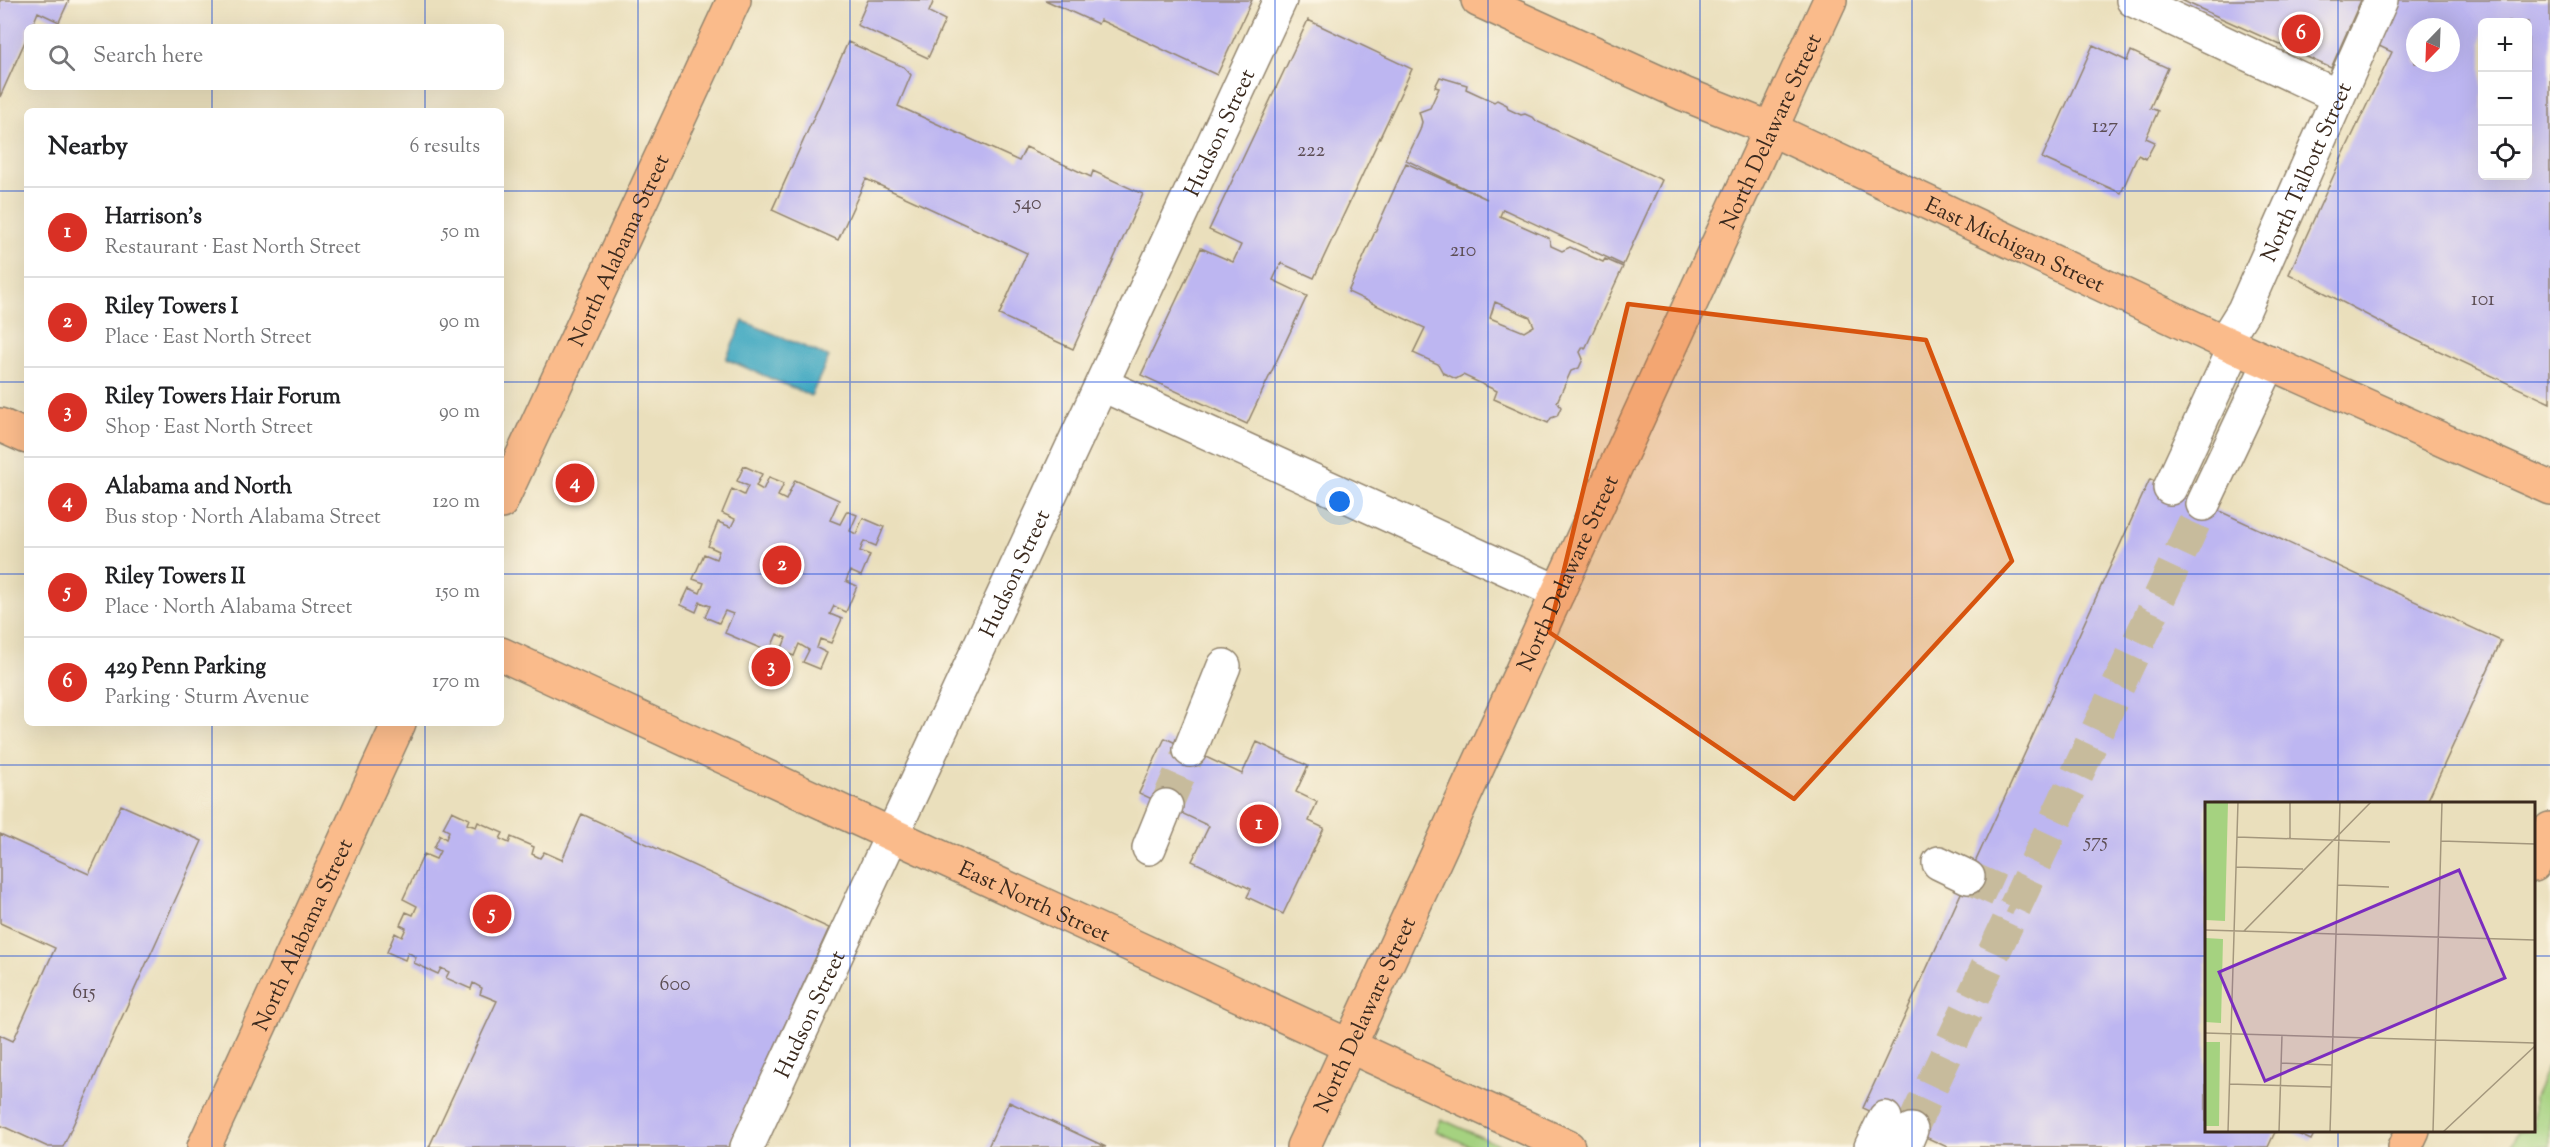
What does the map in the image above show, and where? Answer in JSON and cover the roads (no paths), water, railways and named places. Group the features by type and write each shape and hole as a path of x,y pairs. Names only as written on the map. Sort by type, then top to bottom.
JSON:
{"main road":[{"name":"North Alabama Street","path":"504,496 734,0"},
{"name":"East Michigan Street","path":"1478,0 1684,94 1771,129 2229,344 2550,488"},
{"name":"North Delaware Street","path":"1303,1147 1830,0"},
{"path":"0,424 24,436"},
{"name":"East North Street","path":"504,655 1568,1147"},
{"name":"North Alabama Street","path":"204,1147 398,726"},
{"path":"2535,863 2550,829"},
{"path":"2405,1147 2412,1132"}],"street":[{"name":"Hudson Street","path":"747,1147 1280,0"},
{"path":"2133,0 2337,96"},
{"name":"North Talbott Street","path":"2170,488 2229,344 2381,0"},
{"path":"2203,504 2270,362"},
{"path":"1103,385 1558,592"},
{"path":"1190,750 1224,666"},
{"path":"1149,848 1166,806"},
{"path":"1939,863 1968,877"},
{"path":"1871,1147 1900,1132"}],"water":[{"path":"743,321 829,357 811,396 726,359"}],"tunnel":[{"path":"1911,1130 2203,504"},
{"path":"1166,806 1190,750"},
{"path":"1968,877 2019,900"}],"place":[{"name":"429 Penn Parking","path":"2301,34"},
{"name":"Alabama and North","path":"575,483"},
{"name":"Riley Towers I","path":"782,565"},
{"name":"Riley Towers Hair Forum","path":"771,667"},
{"name":"Harrison's","path":"1259,824"},
{"name":"Riley Towers II","path":"492,914"}]}
